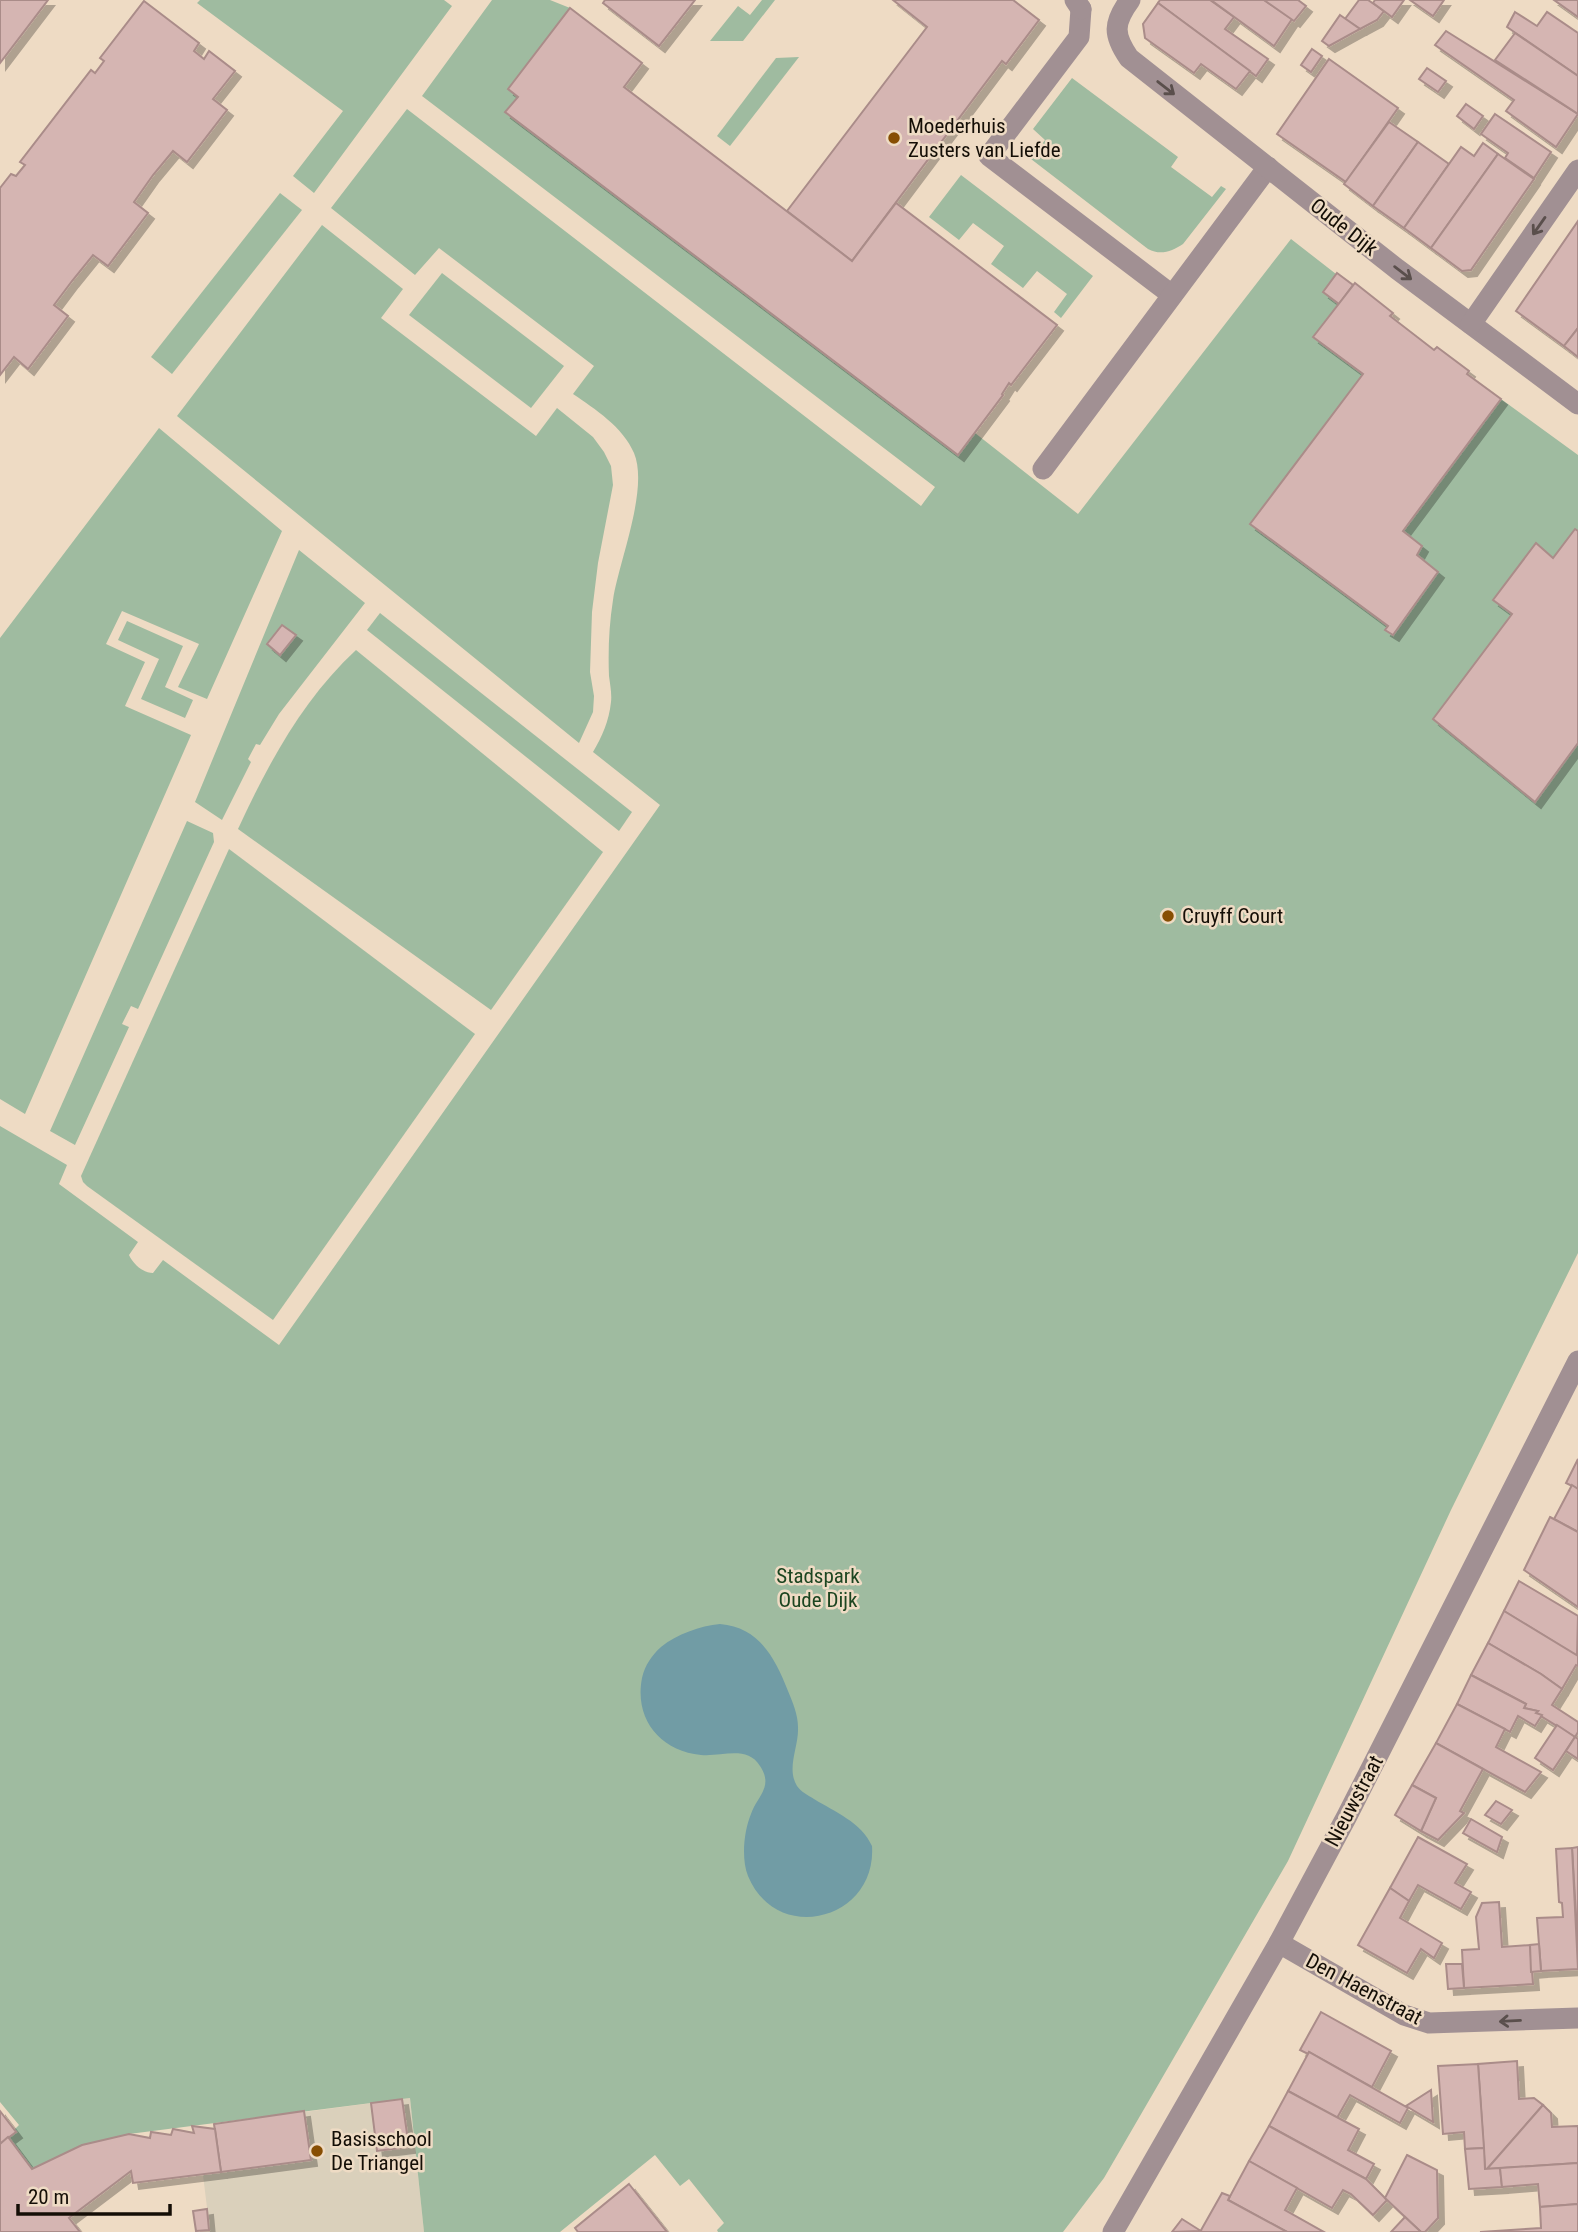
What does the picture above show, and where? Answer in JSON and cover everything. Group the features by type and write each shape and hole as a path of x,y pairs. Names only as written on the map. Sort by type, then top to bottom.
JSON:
{"street":[{"name":"Oude Dijk","path":"1129,0 1118,17 1117,41 1129,58 1578,404"},
{"path":"1078,4 1079,37 989,156 1172,295"},
{"path":"1043,469 1268,167"},
{"path":"1471,324 1578,170"},
{"name":"Nieuwstraat","path":"1114,2232 1279,1943 1347,1816 1578,1361"},
{"name":"Den Haenstraat","path":"1279,1943 1404,2015 1429,2023 1578,2018"}],"shaded area":[{"name":"Basisschool De Triangel","path":"410,2098 424,2232 210,2232 203,2175 220,2172 214,2124"}],"green space":[{"path":"200,0 444,0 452,6 314,193 293,176 343,111 197,3"},
{"name":"Stadspark Oude Dijk","path":"492,0 550,0 570,8 508,89 518,97 506,113 957,455 975,433 1078,514 1291,239 1336,274 1339,304 1313,337 1363,374 1306,452 1388,626 1385,630 1392,635 1438,572 1417,555 1422,546 1403,531 1501,399 1578,455 1578,1253 1451,1510 1288,1861 1104,2178 1063,2232 718,2232 724,2223 689,2179 680,2186 655,2155 560,2232 424,2232 410,2098 129,2134 82,2145 32,2169 8,2137 16,2132 14,2130 19,2125 0,2102 0,1126 67,1165 59,1184 138,1242 129,1255 139,1267 153,1273 163,1260 279,1345 660,805 593,752 605,729 610,709 609,648 612,609 638,486 638,468 634,453 623,435 608,419 573,394 594,366 439,248 415,275 331,208 407,109 921,506 935,487 422,96"},
{"path":"762,0 775,0 743,41 710,41 738,6 750,15"},
{"path":"799,57 730,146 717,136 776,58"},
{"path":"1072,78 1178,157 1171,167 1212,197 1221,186 1226,189 1183,244 1166,252 1148,249 1031,159 1045,140 1033,129"},
{"path":"961,175 1093,276 1061,318 1054,312 1067,294 1037,271 1023,288 991,264 1004,246 973,223 959,240 929,217"},
{"path":"280,193 302,210 172,374 151,357"},
{"path":"322,225 403,289 381,318 536,436 557,408 593,437 611,466 613,485 592,612 590,672 594,696 593,712 579,743 177,416"},
{"path":"442,273 564,366 531,408 409,315"},
{"path":"159,428 282,531 207,699 178,687 199,644 122,611 106,644 145,662 125,706 191,735 25,1114 0,1099 0,638"},
{"path":"299,550 365,603 279,714 260,745 256,744 248,759 251,762 222,820 195,802"},
{"path":"380,613 632,812 619,831 367,630"},
{"path":"127,621 183,646 165,687 193,700 185,718 141,699 159,659 118,640"},
{"path":"356,650 603,852 491,1010 238,829 262,780 303,711"},
{"path":"187,821 213,833 214,842 138,1009 131,1006 122,1024 129,1027 75,1145 50,1131"},
{"path":"229,849 475,1034 273,1320 87,1186 81,1176"}],"water":[{"path":"720,1624 734,1626 755,1638 764,1646 777,1667 797,1718 798,1735 793,1772 797,1786 854,1824 872,1846 869,1871 859,1892 843,1906 823,1915 801,1917 780,1911 762,1898 748,1876 744,1853 745,1836 751,1814 765,1786 764,1773 755,1760 734,1753 701,1755 686,1752 662,1740 646,1719 642,1707 642,1678 652,1657 667,1642 681,1635"}],"building":[{"path":"0,0 48,0 0,63"},
{"path":"605,0 695,0 659,46 603,3"},
{"name":"Moederhuis Zusters van Liefde","path":"893,0 1013,0 1039,20 1006,64 1002,61 852,261 787,211 927,27"},
{"path":"1160,0 1210,0 1234,17 1225,29 1268,59 1256,76 1158,3"},
{"path":"1211,0 1264,0 1292,19 1274,46"},
{"path":"1264,0 1298,0 1306,6 1294,21"},
{"path":"1359,0 1368,0 1384,11 1377,20 1360,29 1345,19"},
{"path":"1375,0 1404,0 1392,17 1373,3"},
{"path":"1410,0 1444,0 1433,16"},
{"path":"1554,0 1578,0 1578,17"},
{"path":"144,1 199,43 194,51 204,59 209,51 235,71 213,99 227,110 187,162 173,151 153,175 134,202 148,213 108,266 93,255 72,281 54,305 68,316 28,369 14,357 0,375 0,188 11,174 16,176 25,165 20,162 91,70 95,73 104,61 100,58"},
{"path":"1158,3 1250,71 1236,89 1201,64 1194,73 1145,38 1143,24"},
{"path":"570,8 642,63 624,87 852,261 896,203 1057,325 1011,385 1009,383 958,455 505,112 518,97 508,89"},
{"path":"1515,12 1537,26 1547,12 1578,33 1578,76 1507,27"},
{"path":"1340,15 1360,29 1329,46 1322,41"},
{"path":"1446,31 1578,114 1556,147 1506,111 1514,100 1435,45"},
{"path":"1515,33 1578,76 1578,114 1495,60"},
{"path":"1312,49 1322,56 1311,72 1301,65"},
{"path":"1329,59 1398,108 1346,182 1277,134"},
{"path":"1427,68 1446,81 1438,92 1419,79"},
{"path":"1466,104 1483,116 1474,129 1457,116"},
{"path":"1495,114 1551,152 1534,178 1505,158 1508,153 1481,134"},
{"path":"1389,122 1418,142 1373,206 1344,184"},
{"path":"1418,142 1449,164 1404,228 1373,206"},
{"path":"1483,143 1498,154 1431,248 1404,228 1461,147 1474,156"},
{"path":"1498,154 1534,179 1471,270 1462,271 1431,248"},
{"path":"1578,221 1578,328 1564,346 1516,311"},
{"path":"1337,273 1353,285 1339,304 1323,292"},
{"path":"1355,283 1393,313 1390,316 1434,350 1437,347 1501,399 1403,531 1422,546 1417,555 1438,572 1393,635 1385,630 1388,626 1250,524 1363,374 1313,337"},
{"path":"1578,328 1578,357 1564,346"},
{"path":"1575,529 1578,531 1578,743 1535,802 1433,719 1512,614 1493,600 1536,543 1553,558"},
{"path":"282,625 296,635 280,655 267,644"},
{"path":"1578,1459 1578,1489 1566,1483"},
{"path":"1572,1485 1578,1489 1578,1532 1554,1519"},
{"path":"1550,1517 1578,1532 1578,1607 1524,1570"},
{"path":"1519,1581 1578,1616 1577,1656 1504,1611"},
{"path":"1504,1611 1578,1656 1578,1666 1576,1665 1562,1689 1488,1643"},
{"path":"1488,1643 1562,1689 1552,1705 1578,1722 1575,1737 1536,1713 1538,1711 1524,1708 1526,1704 1471,1675"},
{"path":"1471,1675 1526,1704 1524,1708 1538,1711 1536,1713 1542,1715 1535,1726 1518,1716 1510,1732 1457,1704"},
{"path":"1457,1704 1505,1729 1496,1747 1541,1772 1525,1792 1436,1743"},
{"path":"1557,1725 1575,1737 1553,1770 1535,1758"},
{"path":"1575,1737 1578,1739 1578,1759 1566,1751"},
{"path":"1436,1743 1483,1769 1460,1811 1464,1813 1438,1840 1421,1831 1436,1798 1412,1785"},
{"path":"1412,1785 1436,1798 1421,1831 1395,1815"},
{"path":"1496,1801 1512,1810 1501,1824 1485,1815"},
{"path":"1471,1819 1502,1837 1497,1852 1463,1833"},
{"path":"1418,1837 1467,1864 1455,1883 1471,1892 1461,1909 1418,1885 1409,1901 1390,1888"},
{"path":"1578,1847 1578,1948 1572,1848"},
{"path":"1572,1848 1578,1969 1541,1971 1537,1918 1563,1917 1562,1903 1559,1902 1556,1849"},
{"path":"1390,1888 1409,1901 1400,1918 1442,1943 1434,1958 1421,1949 1407,1973 1358,1945"},
{"path":"1499,1902 1502,1947 1530,1945 1533,1984 1464,1988 1462,1950 1479,1949 1476,1917 1482,1903"},
{"path":"1539,1944 1541,1971 1531,1972 1530,1945"},
{"path":"1446,1964 1462,1964 1464,1988 1448,1989"},
{"path":"1321,2012 1391,2051 1372,2087 1309,2052 1308,2054 1300,2050"},
{"path":"1309,2052 1408,2108 1400,2123 1350,2095 1337,2118 1288,2091"},
{"path":"1517,2061 1519,2099 1534,2098 1543,2105 1485,2169 1478,2064"},
{"path":"1478,2064 1484,2148 1465,2149 1464,2132 1443,2134 1438,2066"},
{"path":"1431,2090 1433,2122 1406,2106"},
{"path":"1288,2091 1359,2129 1348,2150 1374,2164 1366,2179 1269,2126"},
{"path":"402,2099 409,2147 377,2151 371,2103"},
{"path":"1543,2105 1551,2113 1552,2127 1578,2126 1578,2163 1487,2169"},
{"path":"0,2111 16,2132 0,2144"},
{"path":"304,2111 311,2160 221,2172 214,2124"},
{"path":"192,2126 215,2129 221,2172 133,2183 131,2171 69,2218 80,2232 0,2232 0,2144 8,2137 32,2169 82,2145 129,2134 150,2138 151,2132 171,2135 173,2129 194,2133"},
{"path":"1269,2126 1366,2179 1387,2200 1373,2215 1343,2190 1332,2208 1249,2161"},
{"path":"1484,2148 1485,2169 1500,2168 1502,2187 1469,2189 1465,2149"},
{"path":"1407,2155 1437,2170 1438,2218 1425,2232 1421,2232 1385,2198"},
{"path":"1249,2161 1297,2188 1285,2210 1324,2232 1287,2232 1228,2200"},
{"path":"1578,2163 1578,2204 1540,2207 1538,2184 1502,2187 1500,2168"},
{"path":"629,2184 667,2232 578,2232 575,2228"},
{"path":"1222,2193 1230,2196 1228,2200 1287,2232 1200,2232"},
{"path":"1578,2204 1578,2232 1480,2232 1541,2228 1540,2207"},
{"path":"207,2209 209,2230 196,2231 193,2211"},
{"path":"1405,2217 1421,2232 1391,2232"},
{"path":"1182,2219 1201,2231 1172,2232"}],"place":[{"name":"Moederhuis Zusters van Liefde","path":"894,138"},
{"name":"Cruyff Court","path":"1168,916"},
{"name":"Basisschool De Triangel","path":"317,2151"}]}
